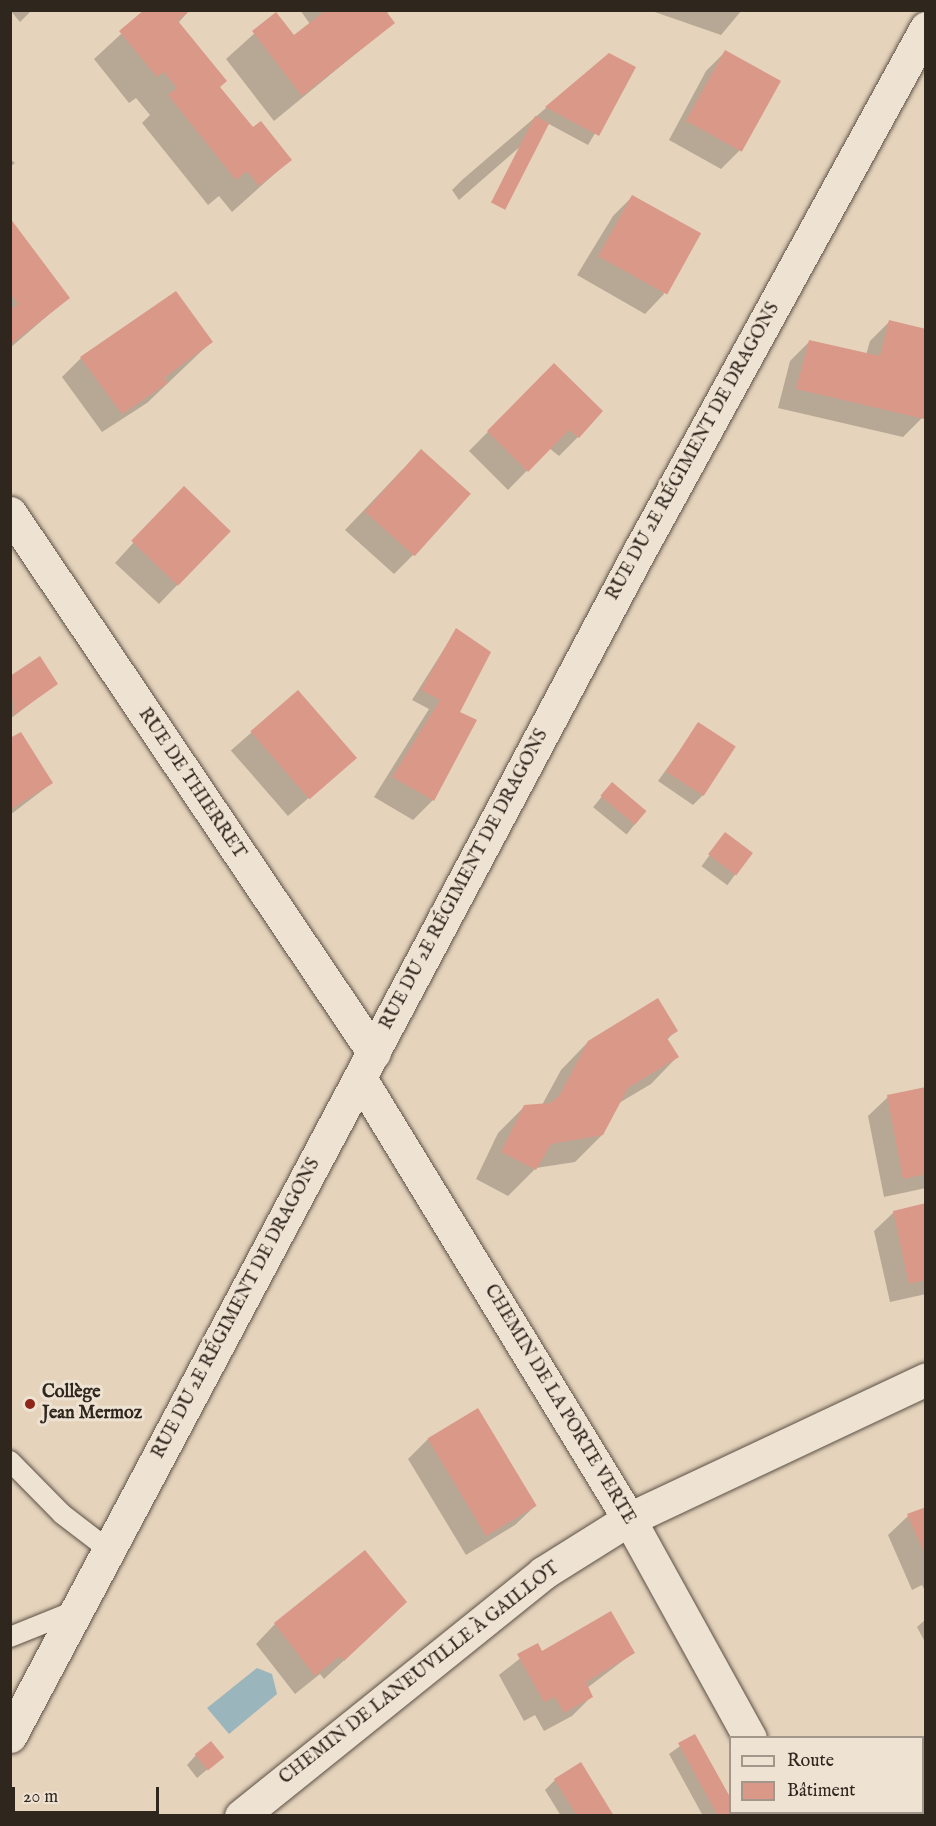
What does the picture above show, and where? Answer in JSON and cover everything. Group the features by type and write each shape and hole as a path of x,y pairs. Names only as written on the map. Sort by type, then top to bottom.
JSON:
{"street":[{"name":"RUE DU 2E RÉGIMENT DE DRAGONS","path":"10,1736 367,1065 926,28"},
{"name":"RUE DE THIERRET","path":"10,513 367,1065"},
{"name":"CHEMIN DE LA PORTE VERTE","path":"367,1065 629,1519 749,1736"},
{"name":"CHEMIN DE LANEUVILLE À GAILLOT","path":"241,1815 543,1573 629,1519 926,1379"}],"lane":[{"path":"10,1461 62,1514 109,1550"},
{"path":"10,1637 77,1610"}],"water":[{"path":"257,1668 272,1674 277,1694 229,1734 207,1708"}],"building":[{"path":"144,10 190,10 178,21 227,81 220,87 253,127 261,121 292,160 259,186 247,171 236,180 168,95 177,88 164,72 157,77 119,31"},
{"path":"326,10 385,10 395,23 302,96 252,31 276,12 294,35"},
{"path":"725,50 781,81 742,152 686,121"},
{"path":"609,53 636,67 599,136 545,107"},
{"path":"535,116 549,123 505,210 491,202"},
{"path":"632,195 701,233 667,295 598,256"},
{"path":"10,218 70,298 10,345 10,310 18,304 10,293"},
{"path":"176,291 213,342 164,378 168,383 122,414 80,357"},
{"path":"889,320 926,329 924,419 796,389 809,340 880,356"},
{"path":"554,363 603,411 579,438 569,430 528,472 487,431"},
{"path":"421,449 471,494 415,556 365,511"},
{"path":"184,486 231,531 178,586 131,541"},
{"path":"456,628 491,652 460,712 477,720 434,801 392,777 440,700 421,690"},
{"path":"40,656 58,684 14,715 10,676"},
{"path":"298,690 357,758 309,799 250,731"},
{"path":"698,722 736,747 704,796 666,771"},
{"path":"21,732 53,783 10,810 10,738"},
{"path":"612,782 646,811 635,825 600,796"},
{"path":"725,832 753,853 736,875 708,854"},
{"path":"658,998 678,1031 667,1038 679,1057 628,1088 603,1135 551,1144 536,1170 501,1152 524,1105 550,1103 559,1096 588,1041"},
{"path":"926,1087 926,1174 903,1179 887,1095"},
{"path":"926,1203 926,1280 909,1284 893,1211"},
{"path":"478,1408 537,1506 486,1536 427,1438"},
{"path":"926,1507 926,1557 907,1514"},
{"path":"365,1550 407,1602 344,1661 340,1656 315,1676 274,1623"},
{"path":"611,1611 635,1653 586,1682 593,1697 564,1713 555,1697 544,1702 517,1654 538,1643 542,1651"},
{"path":"695,1734 729,1795 729,1814 741,1816 718,1816 678,1743"},
{"path":"211,1741 224,1757 208,1771 195,1754"},
{"path":"581,1762 614,1816 577,1816 554,1779"}],"place":[{"name":"Collège Jean Mermoz","path":"30,1404"}]}
